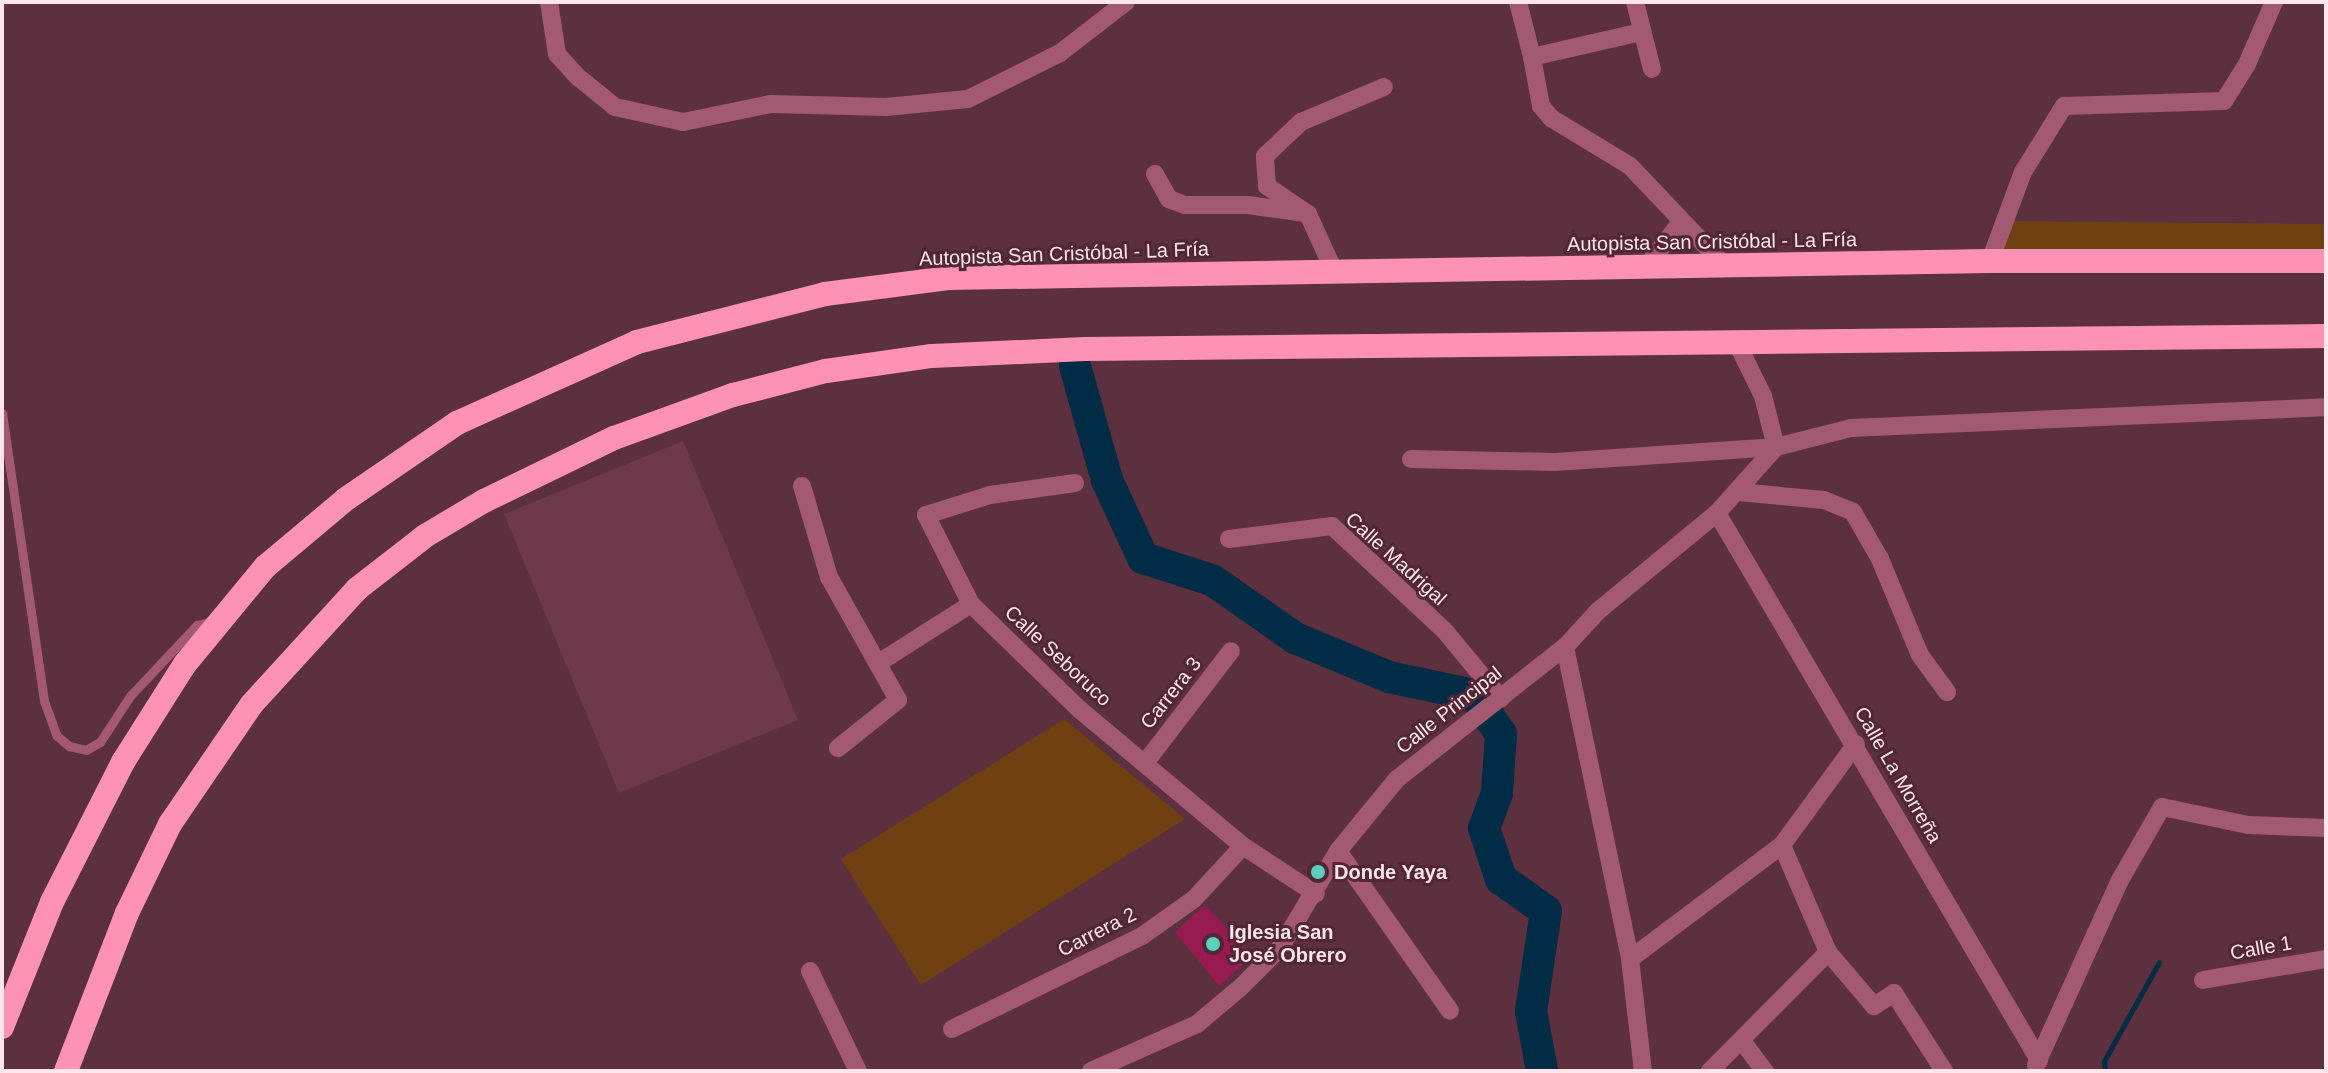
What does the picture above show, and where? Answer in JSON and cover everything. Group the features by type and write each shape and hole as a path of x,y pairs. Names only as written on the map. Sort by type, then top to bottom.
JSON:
{"highway":[{"name":"Autopista San Cristóbal - La Fría","path":"2,1027 52,902 123,762 217,620 305,532 400,460 512,395 637,342 825,294 948,278 1990,261 2326,261"},
{"path":"66,1071 127,913 170,824 252,704 357,589 425,536 614,438 777,383 932,356 1085,349 2326,336"}],"street":[{"path":"549,2 557,54 578,77 615,107 683,122 771,104 886,107 968,99 1060,53 1126,2"},
{"path":"1518,2 1541,106 1551,118 1630,166 1725,266"},
{"path":"1635,2 1652,69"},
{"path":"1990,261 2023,172 2064,106 2224,101 2247,64 2274,2"},
{"path":"1532,57 1641,32"},
{"path":"1334,271 1308,214 1267,186 1263,166 1271,146 1301,122 1384,87"},
{"path":"1155,174 1169,199 1185,205 1248,205 1308,214"},
{"path":"1646,267 1681,222"},
{"path":"1737,343 1763,396 1776,447"},
{"path":"1411,459 1555,462 1776,447 1851,428 2326,407"},
{"name":"Calle Principal","path":"1091,1071 1197,1024 1280,948 1316,894 1338,851 1397,779 1447,735 1501,699 1565,647 1598,611 1717,513 1739,492 1776,447"},
{"name":"Calle Seboruco","path":"1075,483 990,495 926,515 971,604 1079,709 1243,846 1316,894"},
{"path":"802,486 829,577 880,662 898,700 838,748"},
{"path":"1739,492 1824,500 1853,512 1880,559 1920,655 1947,692"},
{"name":"Calle La Morreña","path":"1717,513 1856,744 2036,1065"},
{"name":"Calle Madrigal","path":"1229,539 1332,526 1444,630 1501,699"},
{"path":"880,662 971,604"},
{"path":"1565,647 1630,959 1643,1071"},
{"name":"Carrera 3","path":"1145,763 1231,651"},
{"path":"1630,959 1782,845 1856,744"},
{"path":"2036,1065 2119,882 2162,807 2248,825 2326,828"},
{"path":"1782,845 1828,952 1874,1006 1894,993 1944,1071"},
{"name":"Carrera 2","path":"952,1029 1142,936 1194,899 1243,846"},
{"path":"1338,851 1450,1011"},
{"path":"1710,1071 1828,952"},
{"name":"Calle 1","path":"2203,980 2326,959"},
{"path":"810,971 858,1071"},
{"path":"1742,1041 1765,1071"}],"lane":[{"path":"2,413 44,701 57,736 69,746 86,750 100,742 130,696 197,625 217,620"}],"shaded area":[{"path":"2003,221 2326,224 2326,261 1990,261"},
{"path":"683,441 798,720 619,793 504,514"},
{"path":"1064,719 1185,819 921,985 841,859"}],"building":[{"name":"Iglesia San José Obrero","path":"1205,905 1252,956 1219,986 1175,932"}],"waterway":[{"path":"1075,366 1107,480 1143,558 1212,580 1295,638 1389,677 1474,695 1501,734 1497,793 1484,828 1501,879 1546,911 1531,1011 1542,1071"},
{"path":"2105,1071 2104,1061 2159,962"}],"place":[{"name":"Donde Yaya","path":"1318,872"},
{"name":"Iglesia San José Obrero","path":"1213,944"}]}
